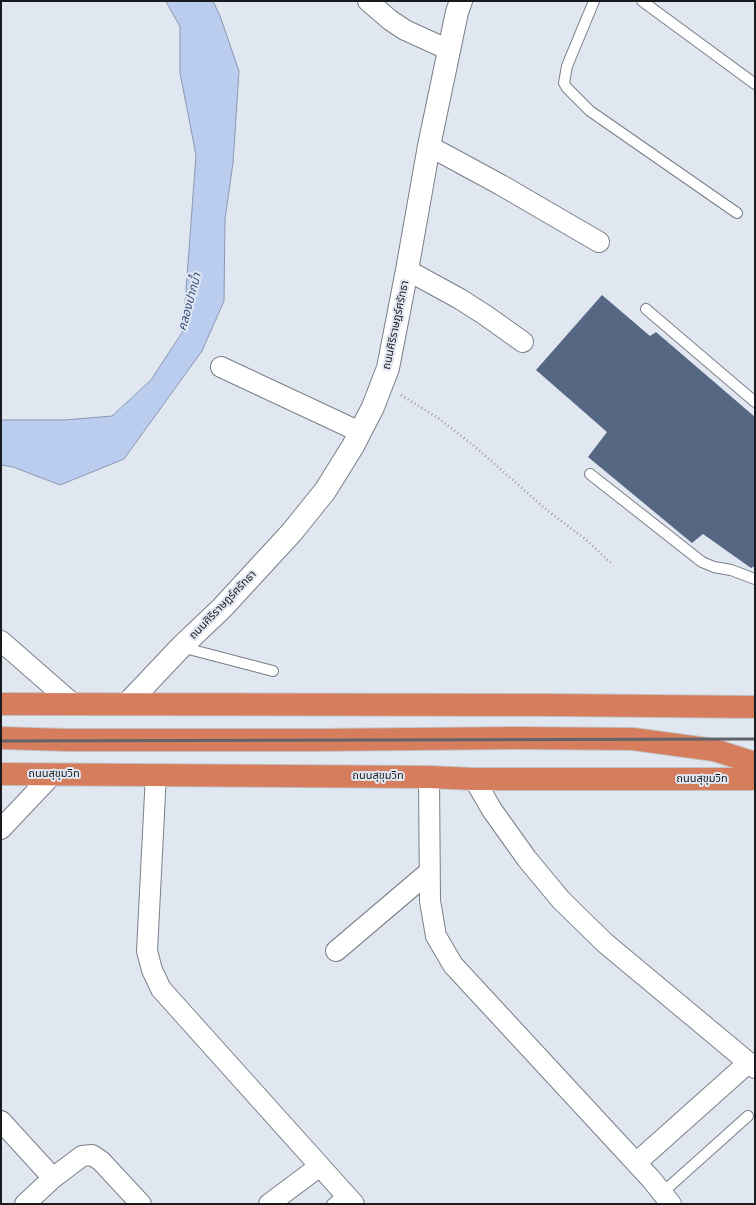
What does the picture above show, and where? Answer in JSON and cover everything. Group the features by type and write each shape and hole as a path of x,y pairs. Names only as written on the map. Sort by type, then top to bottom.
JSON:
{"highway":[{"path":"1,704 755,707"},
{"path":"1,738 68,740 517,738 633,739 714,750 755,763"},
{"name":"ถนนสุขุมวิท","path":"1,774 429,776 474,779 755,779"},
{"path":"725,779 755,790"}],"street":[{"path":"368,1 390,20 405,30 449,50"},
{"name":"ถนนศิริราษฎร์ศรัทธา","path":"126,704 181,647 222,608 292,532 325,491 353,446 373,407 388,368 429,146 457,12 461,1"},
{"path":"429,146 501,185 599,242"},
{"path":"407,270 460,299 523,342"},
{"path":"221,367 360,432"},
{"path":"1,641 73,704"},
{"path":"1,829 53,774"},
{"path":"156,774 147,951 152,970 161,989 320,1166 344,1200"},
{"path":"429,776 430,901 436,936 453,965 636,1163 666,1198"},
{"path":"474,779 492,810 527,859 561,900 606,943 752,1066 636,1163"},
{"path":"336,950 430,872"},
{"path":"1,1121 53,1178"},
{"path":"25,1204 53,1178 82,1156 92,1155 101,1161 141,1204"},
{"path":"269,1204 320,1166"}],"lane":[{"path":"594,1 567,66 564,77 564,83 567,88 590,111 737,213"},
{"path":"642,1 755,84"},
{"path":"646,309 755,402"},
{"path":"590,474 702,562 714,567 731,570 755,579"},
{"path":"181,647 273,671"},
{"path":"666,1198 748,1116"}],"path":[{"path":"382,383 438,418 468,441 548,511 584,538 611,563"}],"water":[{"name":"คลองปากน้ำ","path":"166,1 213,1 220,16 239,71 233,163 225,219 224,301 202,351 124,459 60,485 13,467 1,465 1,420 64,420 112,416 151,380 183,331 196,155 180,73 180,27"}],"building":[{"path":"602,295 650,336 656,332 755,417 755,566 751,568 703,534 692,543 588,457 607,432 536,370"}],"railway":[{"path":"1,741 755,739"}]}
